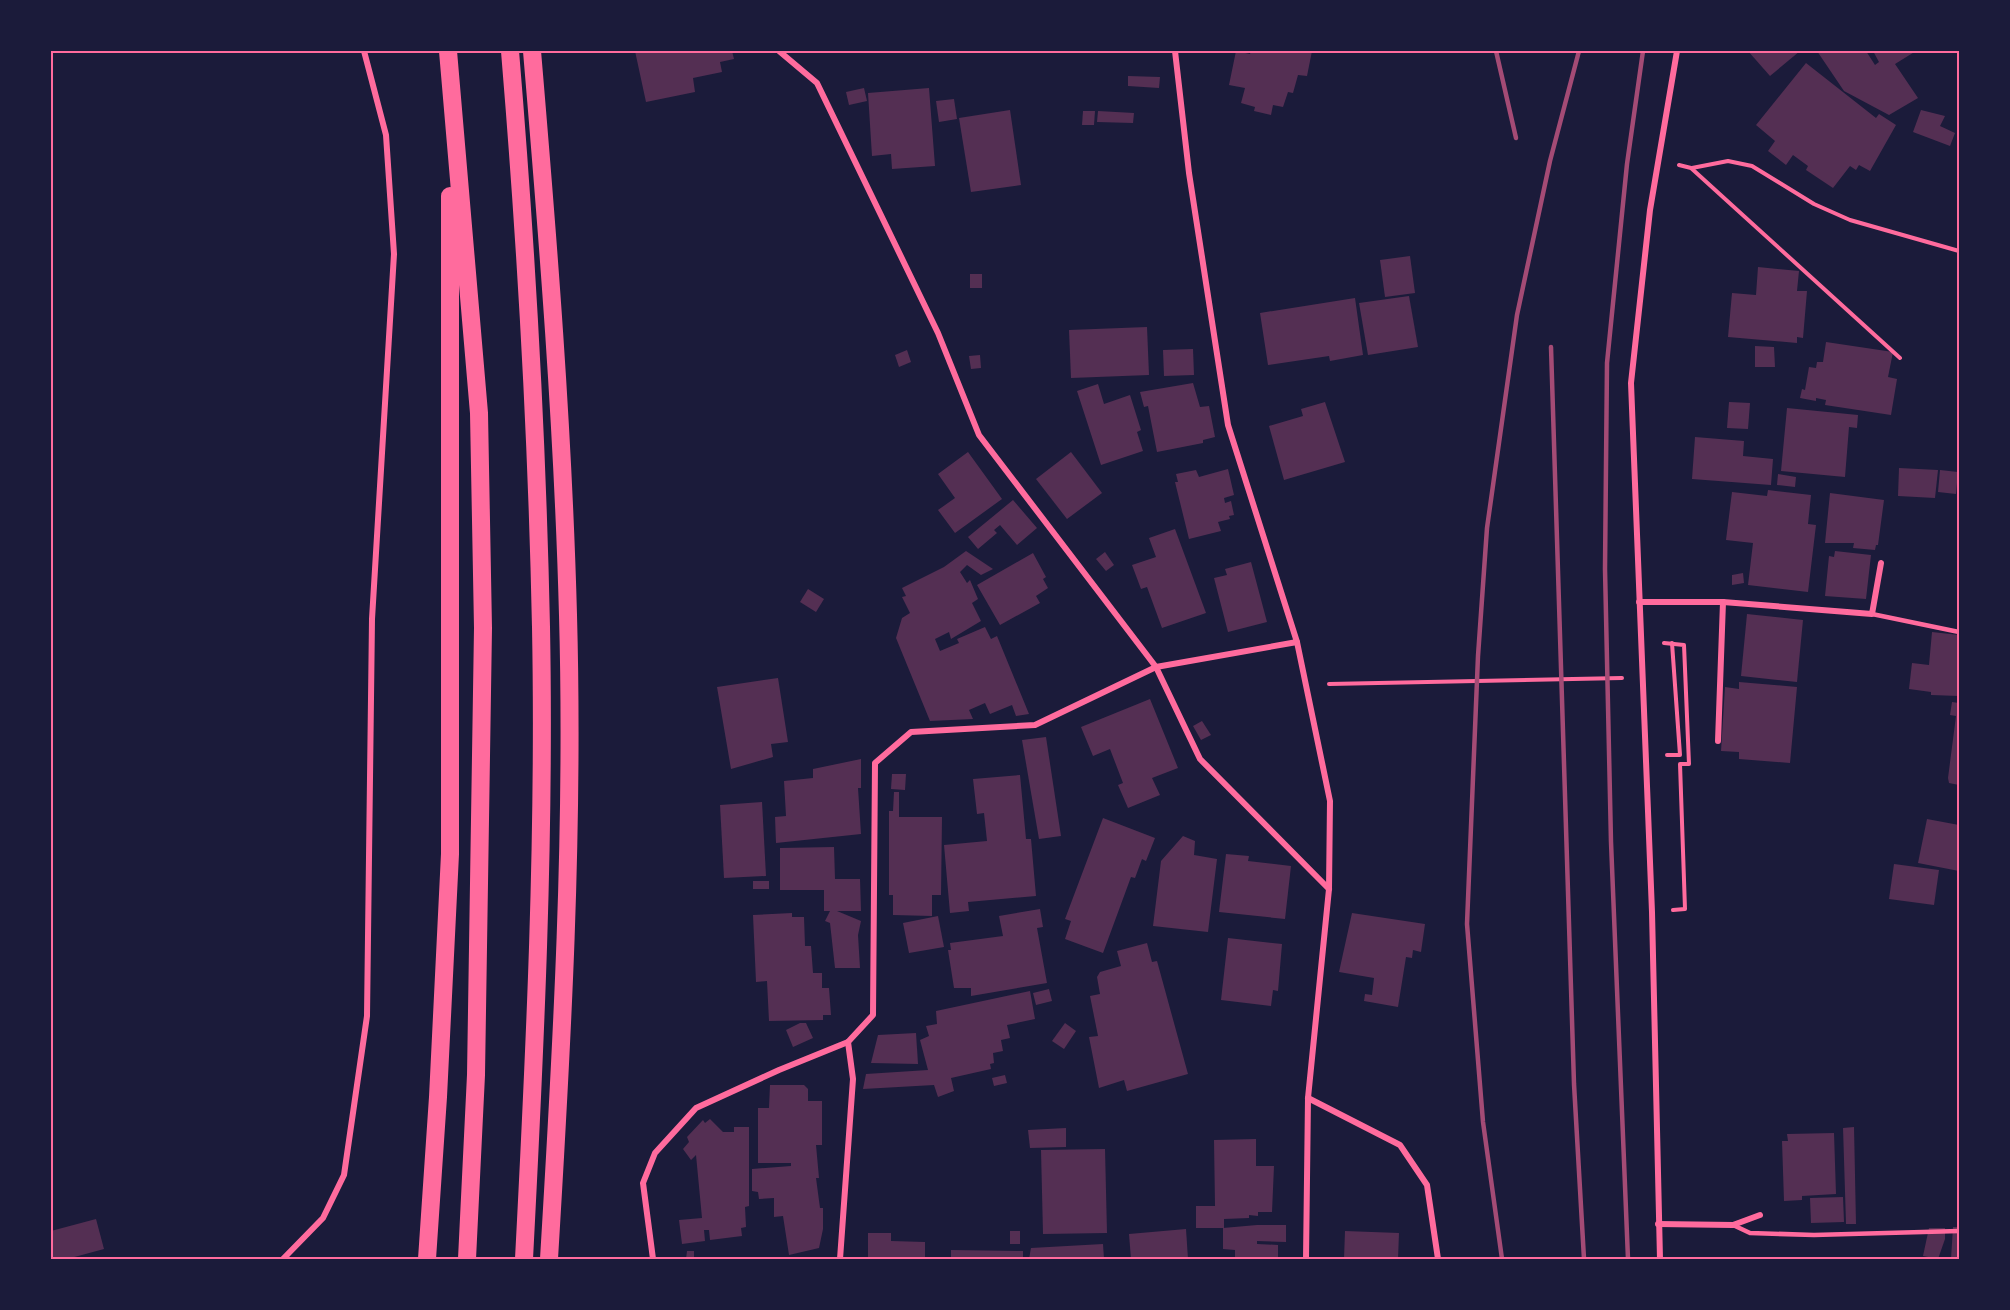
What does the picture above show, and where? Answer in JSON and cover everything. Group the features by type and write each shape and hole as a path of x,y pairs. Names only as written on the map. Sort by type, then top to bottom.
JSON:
{"highway":[{"path":"448,51 479,413 483,628 476,1075 466,1259"},
{"path":"510,51 523,206 541,628 541,862 524,1259"},
{"path":"532,51 560,415 568,616 568,853 562,1047 549,1259"},
{"path":"427,1259 450,854 450,72"}],"street":[{"path":"283,1259 323,1218 344,1175 367,1016 372,619 394,254 387,135 364,51"},
{"path":"779,51 817,83 938,333 979,435 1156,667 1200,759 1329,889"},
{"path":"1175,51 1189,173 1228,425 1297,642 1330,801 1329,889 1308,1098 1306,1259"},
{"path":"1660,1259 1652,912 1631,383 1650,210 1677,51"},
{"path":"1639,602 1723,602 1872,614 1881,562"},
{"path":"1718,741 1723,602"},
{"path":"653,1259 643,1182 655,1154 696,1108 778,1070 848,1042 873,1015 875,764 910,732 1035,725 1156,667 1297,642"},
{"path":"840,1259 853,1079 848,1042"},
{"path":"1308,1098 1400,1145 1426,1185 1438,1259"},
{"path":"1658,1224 1733,1225 1760,1215"}],"lane":[{"path":"1872,614 1959,632"},
{"path":"1733,1225 1750,1233 1814,1234 1959,1230"}],"path":[{"path":"1658,159 1691,168 1728,161 1752,166 1814,204 1850,220 1959,251"},
{"path":"1691,168 1900,358"},
{"path":"1652,912 1685,909 1680,764 1689,764 1684,645 1658,642 1657,602"},
{"path":"1667,755 1680,755 1672,643"},
{"path":"1343,684 1631,678"}],"building":[{"path":"635,51 732,51 734,59 720,62 722,72 693,78 695,92 646,102"},
{"path":"1236,51 1250,54 1251,51 1312,51 1307,76 1298,75 1293,93 1288,92 1283,107 1273,105 1271,115 1254,111 1255,107 1241,103 1245,88 1229,85"},
{"path":"1748,51 1800,51 1770,76"},
{"path":"1817,51 1866,51 1875,65 1879,62 1873,51 1916,51 1895,64 1918,98 1889,115 1844,91"},
{"path":"1806,63 1876,118 1879,114 1896,125 1870,171 1859,165 1856,170 1850,166 1833,188 1806,170 1808,166 1793,155 1786,165 1768,151 1775,141 1756,125"},
{"path":"1128,76 1160,77 1159,88 1128,86"},
{"path":"864,88 867,101 849,105 846,92"},
{"path":"929,88 935,166 892,169 891,154 872,156 868,93"},
{"path":"954,99 957,119 939,122 936,101"},
{"path":"1010,110 1021,185 971,192 959,118"},
{"path":"1921,110 1945,116 1940,126 1955,133 1950,146 1913,132"},
{"path":"1083,111 1095,111 1094,125 1082,125"},
{"path":"1098,111 1134,113 1133,123 1097,122"},
{"path":"1410,256 1415,293 1385,297 1380,260"},
{"path":"1758,267 1799,271 1797,291 1807,291 1803,338 1797,337 1797,343 1728,337 1732,293 1756,295"},
{"path":"970,274 982,274 982,288 970,288"},
{"path":"1409,296 1418,347 1368,355 1359,303"},
{"path":"1355,298 1363,355 1330,361 1329,356 1268,365 1260,313"},
{"path":"1147,327 1149,375 1071,378 1069,330"},
{"path":"1826,342 1893,352 1888,377 1897,379 1891,415 1825,405 1826,400 1816,398 1816,401 1800,398 1802,389 1805,390 1809,367 1816,368 1817,362 1823,362"},
{"path":"1755,346 1774,347 1775,367 1755,367"},
{"path":"1193,349 1194,375 1164,376 1163,350"},
{"path":"907,350 911,362 899,367 895,355"},
{"path":"980,355 981,368 971,369 969,356"},
{"path":"1193,383 1200,407 1209,406 1215,437 1203,440 1203,443 1157,452 1148,406 1144,407 1140,392"},
{"path":"1098,384 1104,404 1130,395 1141,430 1137,432 1143,451 1101,465 1077,391"},
{"path":"1325,402 1345,462 1284,480 1269,426 1303,416 1301,409"},
{"path":"1729,402 1750,403 1748,429 1727,428"},
{"path":"1787,408 1858,415 1857,428 1849,427 1845,477 1781,471"},
{"path":"1695,437 1744,441 1743,456 1773,459 1771,485 1692,479"},
{"path":"968,452 1002,499 955,533 938,510 955,498 938,474"},
{"path":"1071,452 1102,493 1067,519 1036,479"},
{"path":"1899,468 1938,470 1935,498 1898,496"},
{"path":"1228,469 1234,495 1224,498 1225,503 1231,501 1234,515 1229,516 1230,519 1218,522 1221,531 1189,539 1175,482 1178,482 1176,474 1196,470 1199,477"},
{"path":"1940,470 1958,472 1956,494 1938,492"},
{"path":"1778,474 1796,477 1795,487 1777,485"},
{"path":"1768,490 1811,495 1808,524 1816,525 1808,592 1748,585 1753,543 1726,540 1732,492 1767,496"},
{"path":"1830,493 1884,500 1878,545 1875,550 1853,548 1854,543 1825,543"},
{"path":"1013,500 1037,528 1017,545 1000,525 994,530 997,533 978,549 968,537"},
{"path":"1175,529 1206,613 1162,628 1147,587 1141,589 1132,565 1156,557 1149,538"},
{"path":"966,551 993,569 981,575 967,565 960,572 967,583 970,580 978,599 972,603 981,621 951,639 949,632 935,639 940,651 959,643 957,639 985,627 991,639 997,636 1029,714 1016,716 1012,705 990,714 985,703 969,710 973,719 930,721 896,638 902,618 910,613 902,597 906,596 902,588 944,567"},
{"path":"1835,551 1871,555 1866,599 1825,596 1829,556 1834,557"},
{"path":"1105,552 1114,565 1106,571 1096,559"},
{"path":"1033,553 1046,577 1043,579 1048,588 1036,596 1040,603 1000,625 977,585"},
{"path":"1251,562 1267,622 1228,632 1214,578 1227,575 1225,569"},
{"path":"1743,573 1744,583 1732,585 1732,575"},
{"path":"808,589 824,599 816,612 800,602"},
{"path":"1747,614 1803,620 1797,682 1741,676"},
{"path":"1932,632 1959,635 1959,696 1931,695 1931,692 1909,689 1912,663 1929,665"},
{"path":"778,678 788,742 771,744 773,757 731,769 717,687"},
{"path":"1739,682 1797,687 1790,763 1739,759 1739,752 1721,751 1725,687 1739,689"},
{"path":"1150,699 1178,768 1152,778 1160,795 1128,808 1118,785 1123,783 1110,749 1093,756 1081,727"},
{"path":"1952,702 1959,703 1959,785 1949,783 1948,778 1956,716 1950,715"},
{"path":"1202,721 1211,735 1201,740 1193,726"},
{"path":"1046,737 1061,836 1039,839 1022,740"},
{"path":"861,759 861,788 858,788 861,834 776,843 775,817 786,816 784,781 813,778 813,769"},
{"path":"892,774 906,774 905,790 891,789"},
{"path":"1020,775 1026,839 1031,839 1036,896 968,902 969,911 950,913 944,845 987,841 984,813 977,814 973,779"},
{"path":"894,792 899,792 899,817 942,817 941,895 932,895 932,916 893,915 893,895 889,895 889,811 893,811"},
{"path":"762,802 766,876 724,878 720,805"},
{"path":"1103,818 1155,838 1146,861 1142,859 1135,878 1131,877 1103,953 1065,939 1071,921 1065,919"},
{"path":"1927,819 1959,825 1959,871 1918,863"},
{"path":"1183,836 1195,841 1194,855 1217,859 1208,932 1153,926 1161,861"},
{"path":"834,847 835,879 860,879 861,911 837,911 861,921 858,935 860,968 835,968 830,923 825,921 830,911 824,911 824,890 780,890 780,848"},
{"path":"1226,854 1249,856 1248,861 1291,866 1285,919 1219,912"},
{"path":"1894,864 1939,870 1934,905 1889,899"},
{"path":"753,881 769,881 769,889 753,889"},
{"path":"1040,909 1043,927 1037,928 1047,983 971,996 971,988 954,988 948,950 951,950 950,943 1003,936 999,916"},
{"path":"792,913 792,917 804,917 805,946 811,946 813,973 822,973 822,988 829,988 831,1015 823,1015 823,1020 769,1021 767,981 756,982 753,915"},
{"path":"1352,913 1425,924 1421,952 1413,950 1412,958 1406,957 1398,1007 1364,1001 1365,994 1372,995 1374,978 1339,972"},
{"path":"938,916 944,947 909,953 903,923"},
{"path":"1228,938 1282,944 1278,991 1273,990 1271,1006 1221,1000"},
{"path":"1147,943 1152,962 1157,961 1188,1074 1127,1091 1124,1080 1099,1088 1089,1037 1098,1036 1090,996 1100,994 1097,977 1100,972 1121,966 1117,951"},
{"path":"1049,989 1052,1001 1036,1005 1033,993"},
{"path":"1030,991 1035,1019 1007,1025 1010,1038 1001,1040 1003,1051 993,1053 994,1063 990,1064 991,1069 951,1078 954,1091 938,1097 934,1085 863,1089 866,1074 928,1070 920,1040 929,1036 926,1026 937,1024 936,1011"},
{"path":"800,1023 806,1023 813,1038 793,1047 786,1030"},
{"path":"1065,1023 1076,1031 1064,1049 1052,1041"},
{"path":"916,1033 918,1064 871,1063 878,1035"},
{"path":"1005,1075 1007,1083 994,1086 992,1078"},
{"path":"770,1085 804,1085 808,1089 808,1101 822,1101 822,1145 816,1145 819,1178 816,1178 820,1208 823,1208 823,1229 819,1248 789,1255 783,1216 774,1217 774,1198 759,1199 758,1192 752,1191 752,1169 791,1166 791,1163 758,1163 758,1108 769,1108"},
{"path":"710,1119 723,1132 734,1132 734,1127 749,1127 749,1206 745,1207 746,1227 741,1228 742,1236 710,1240 709,1230 704,1230 705,1241 682,1244 679,1220 702,1218 696,1155 691,1160 683,1149 689,1142 687,1137 703,1120 705,1123"},
{"path":"1854,1127 1856,1224 1846,1224 1843,1128"},
{"path":"1066,1128 1066,1147 1030,1148 1028,1130"},
{"path":"1834,1133 1836,1194 1802,1196 1802,1200 1784,1201 1782,1141 1788,1141 1787,1134"},
{"path":"1256,1139 1256,1166 1274,1166 1272,1212 1258,1212 1258,1216 1249,1215 1249,1218 1224,1219 1224,1228 1196,1228 1196,1206 1215,1206 1214,1140"},
{"path":"1105,1149 1107,1233 1043,1234 1041,1150"},
{"path":"1843,1197 1844,1222 1811,1223 1810,1198"},
{"path":"96,1219 104,1249 67,1259 51,1259 51,1231"},
{"path":"1286,1225 1286,1242 1257,1241 1257,1244 1278,1245 1278,1259 1235,1259 1235,1250 1223,1249 1223,1228"},
{"path":"1953,1227 1959,1227 1959,1259 1951,1259"},
{"path":"1929,1228 1945,1228 1945,1239 1938,1259 1923,1256"},
{"path":"1186,1229 1188,1259 1131,1259 1129,1234"},
{"path":"1010,1231 1020,1231 1020,1244 1010,1244"},
{"path":"1345,1231 1399,1233 1398,1259 1344,1259"},
{"path":"868,1233 891,1233 891,1241 925,1242 925,1259 868,1259"},
{"path":"1103,1244 1104,1259 1029,1259 1031,1248"},
{"path":"951,1250 1023,1251 1023,1259 951,1259"},
{"path":"687,1251 694,1251 694,1259 686,1259"}],"railway":[{"path":"1496,51 1516,138"},
{"path":"1502,1259 1483,1122 1467,924 1478,656 1487,528 1517,315 1550,161 1579,51"},
{"path":"1628,1259 1611,842 1605,569 1607,363 1627,164 1643,51"},
{"path":"1551,347 1574,1084 1584,1259"}]}
